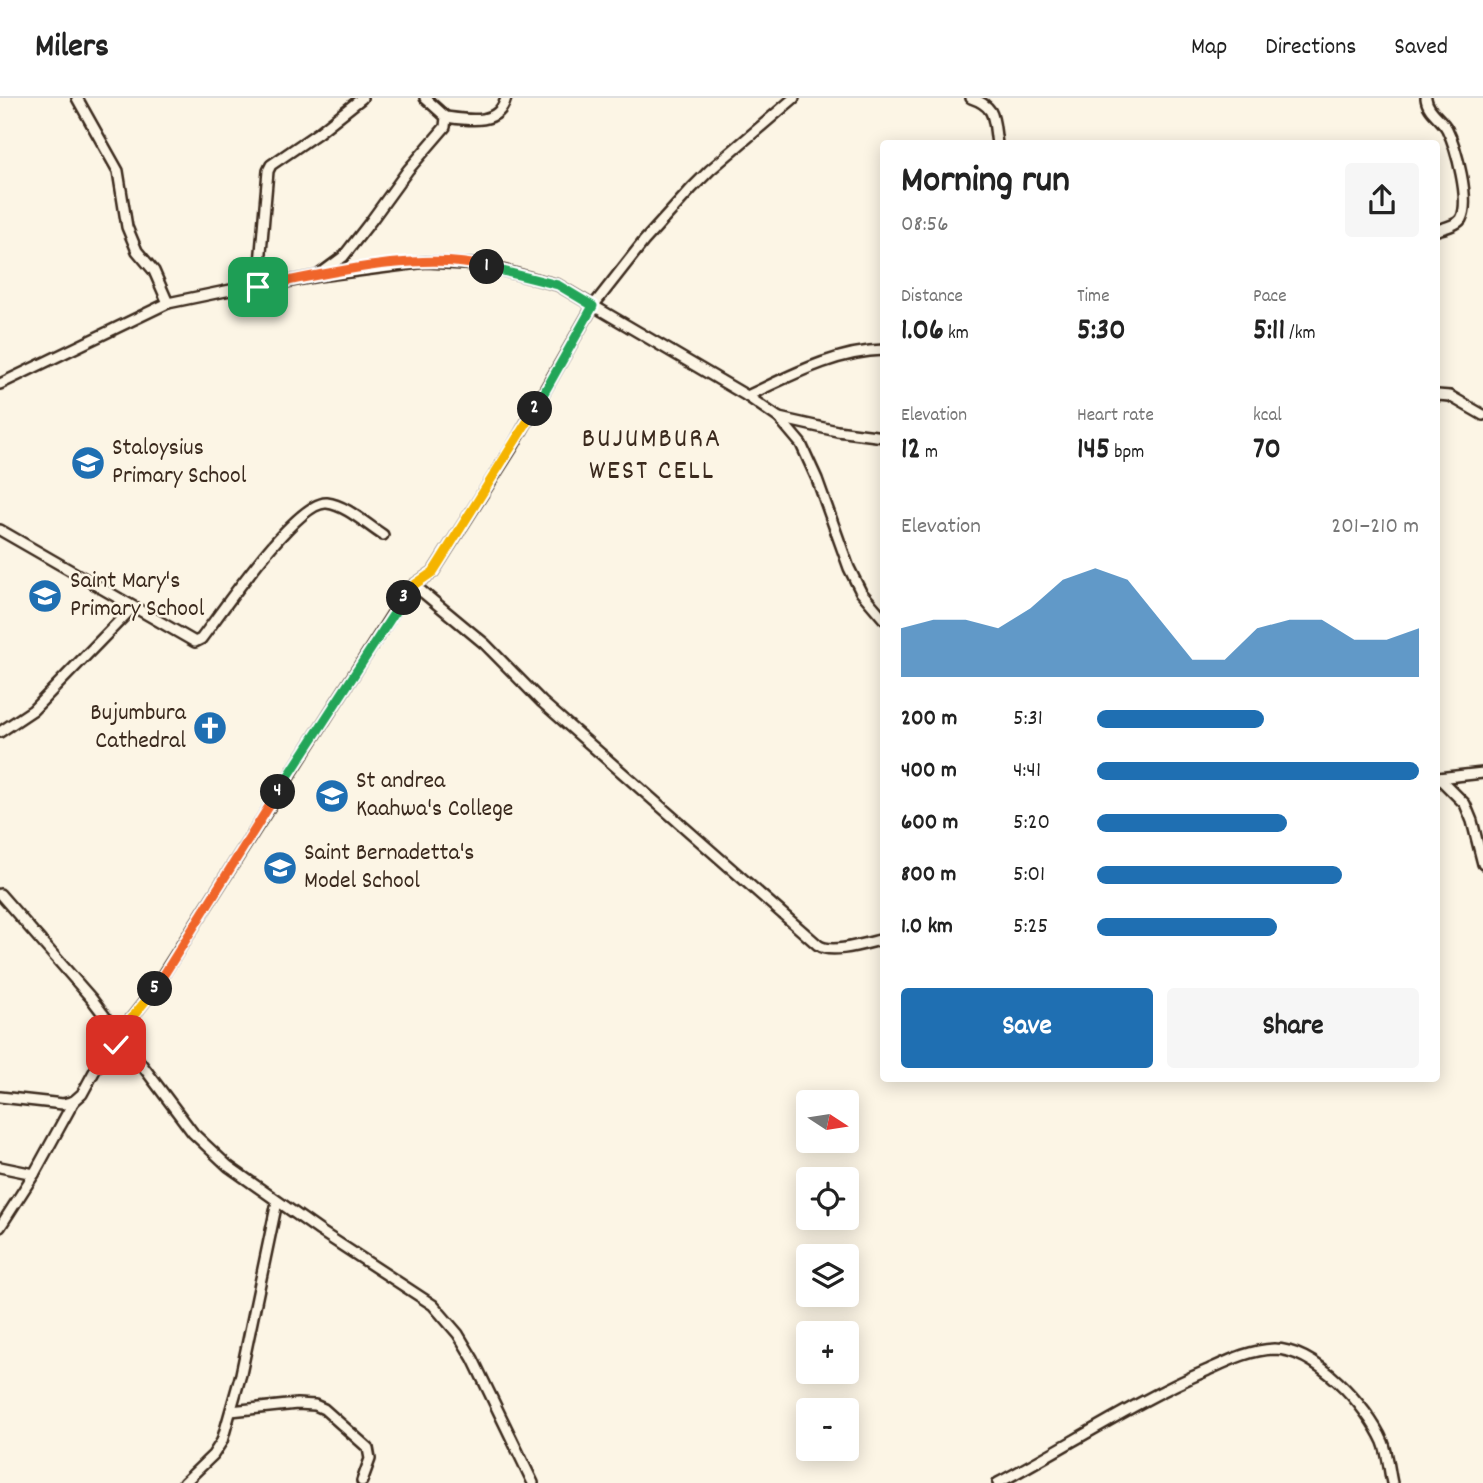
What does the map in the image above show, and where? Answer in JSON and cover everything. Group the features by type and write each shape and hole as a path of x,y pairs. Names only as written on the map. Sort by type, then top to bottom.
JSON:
{"street":[{"path":"77,98 118,171 127,227 137,251 154,271 168,303"},
{"path":"258,287 266,184 271,164 318,133 362,98"},
{"path":"425,98 446,117 472,120 499,114 506,98"},
{"path":"0,1227 34,1174 74,1101 82,1094 101,1059 114,1042 113,1037 152,992 400,602 414,585 433,572 455,538 527,424 593,306 644,241 692,188 794,98"},
{"path":"971,98 989,106 996,140"},
{"path":"1426,98 1427,104 1446,128 1458,158 1463,186 1461,218 1458,222 1440,229"},
{"path":"318,276 343,257 408,170 445,127 446,117"},
{"path":"0,384 168,303 245,287 393,264 453,262 482,265 558,285 747,396 779,418 801,444 817,479 849,568 861,592 880,615"},
{"path":"871,351 880,345"},
{"path":"747,396 845,355 880,351"},
{"path":"1440,394 1450,396 1483,415"},
{"path":"779,418 837,431 880,436"},
{"path":"0,530 190,640 198,641 274,542 317,504 338,506 383,535"},
{"path":"414,585 485,644 552,711 818,945 827,950 880,940"},
{"path":"0,732 33,710 133,607"},
{"path":"1440,778 1483,774"},
{"path":"1440,780 1465,804 1483,864"},
{"path":"0,894 119,1030 130,1035 127,1045"},
{"path":"114,1042 122,1047 127,1045"},
{"path":"127,1045 193,1133 228,1166 277,1202 433,1305 446,1318 473,1359 533,1483"},
{"path":"0,1097 63,1104 74,1101"},
{"path":"0,1167 34,1174"},
{"path":"184,1483 213,1455 222,1441 241,1374 277,1202"},
{"path":"998,1483 1185,1380 1248,1353 1274,1349 1289,1351 1340,1382 1370,1419 1384,1444 1392,1483"},
{"path":"231,1411 297,1404 315,1405 324,1409 368,1448 369,1467 362,1481"}],"place":[{"name":"Staloysius Primary School","path":"88,463"},
{"name":"Saint Mary's Primary School","path":"45,596"},
{"name":"Bujumbura Cathedral","path":"210,728"},
{"name":"St andrea Kaahwa's College","path":"332,796"},
{"name":"Saint Bernadetta's Model School","path":"280,868"}],"district":[{"name":"BUJUMBURA WEST CELL","path":"652,457"}],"route":[{"path":"116,1045 114,1034 123,1029 152,992 400,602 414,585 433,572 547,390 593,306 558,285 482,265 453,262 393,264 258,287"}]}
